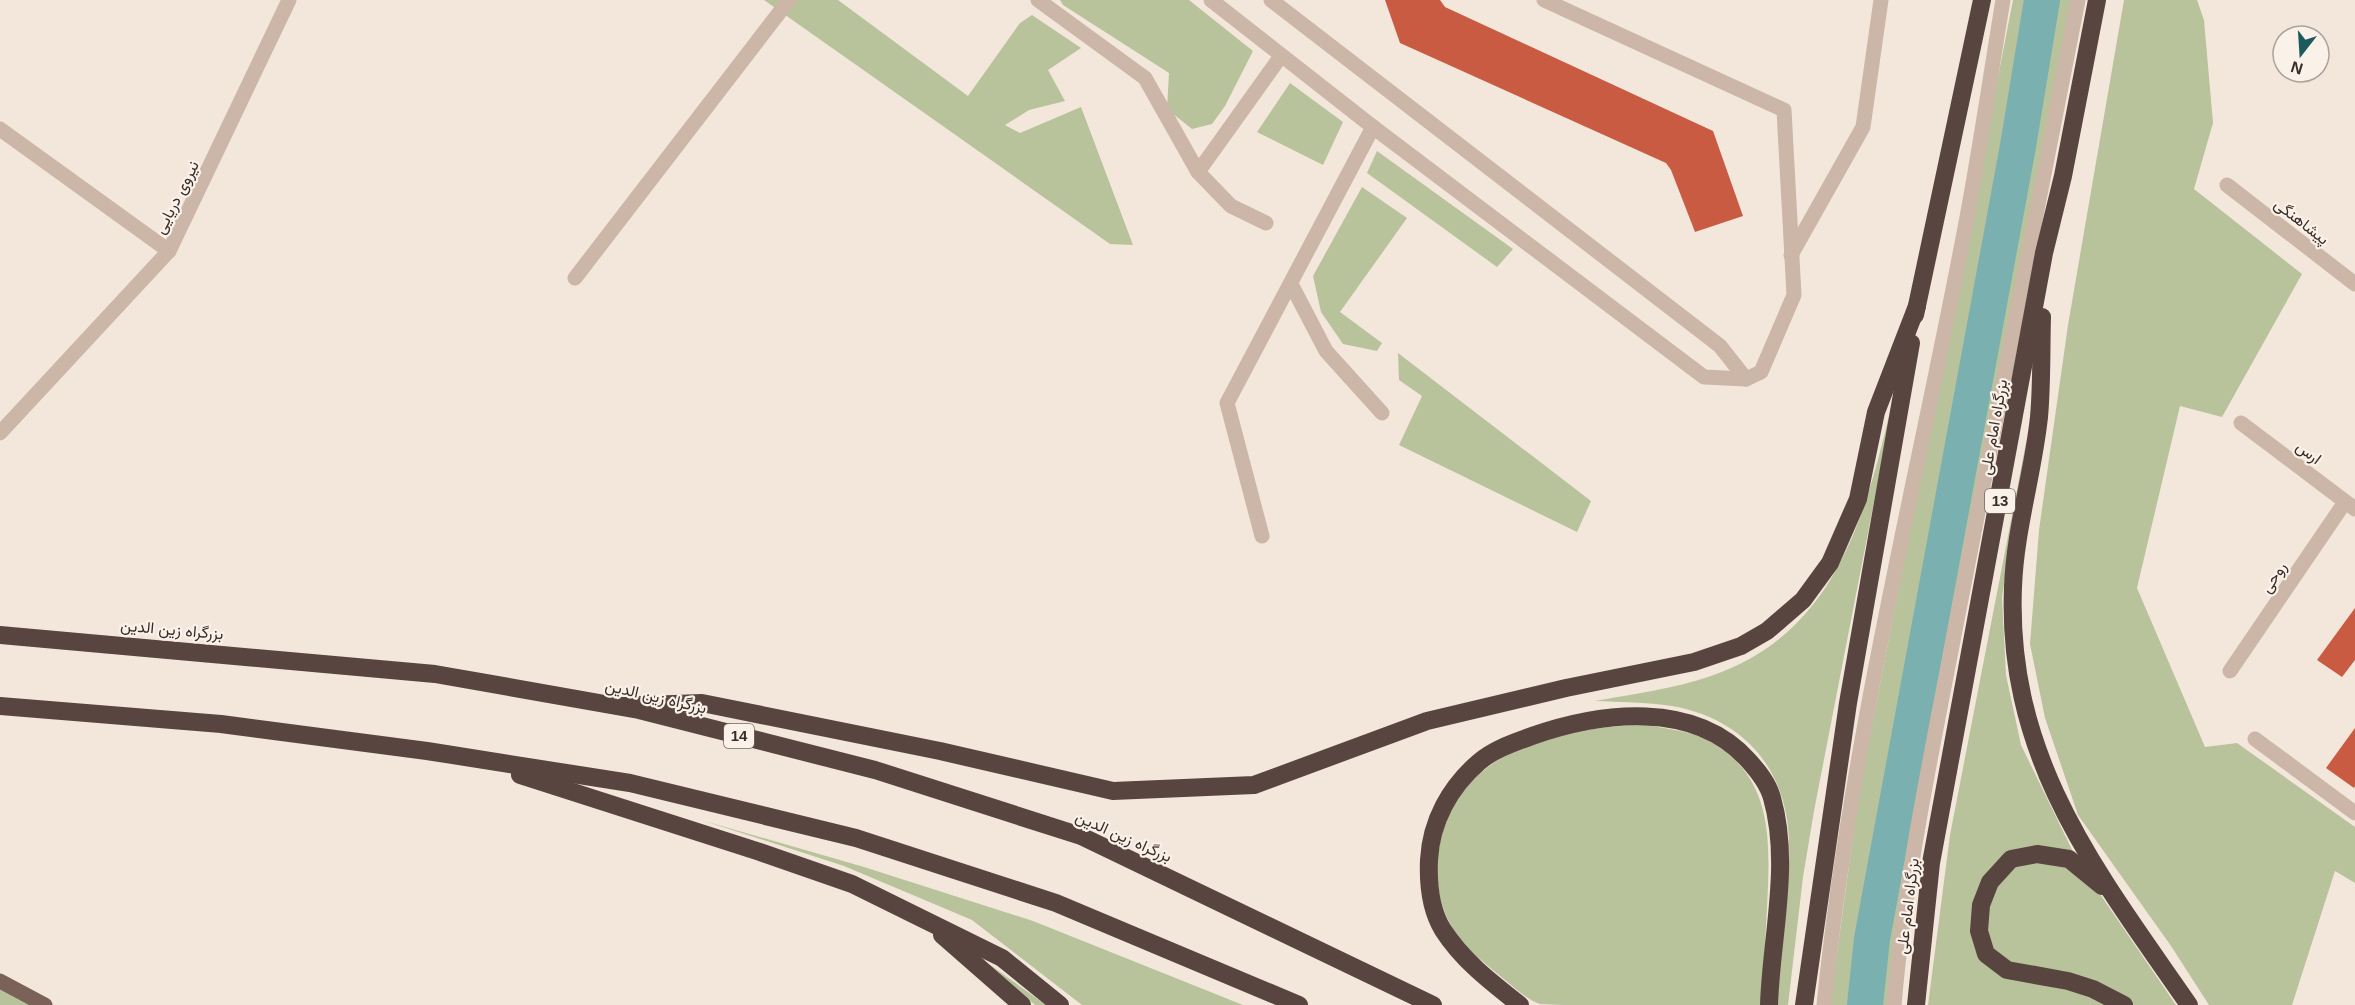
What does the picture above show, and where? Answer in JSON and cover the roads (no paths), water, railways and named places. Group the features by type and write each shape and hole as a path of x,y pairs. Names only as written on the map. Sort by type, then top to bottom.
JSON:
{"highway":[{"path":"1803,1005 1848,703 1917,306 1982,0"},
{"name":"بزرگراه امام علی","path":"1916,1005 1931,863 2044,253 2063,176 2097,0"},
{"path":"2044,253 2039,417 2024,501 2013,585 2015,657 2024,707 2045,774 2065,816 2113,895 2189,1005"},
{"path":"618,706 702,703 940,751 1113,791 1254,785 1427,722 1566,687 1694,662 1741,646 1767,631 1803,600 1830,563 1858,498 1876,412 1917,306"},
{"name":"بزرگراه زین الدین","path":"0,635 435,674 618,706 875,770 1081,836 1433,1005"},
{"path":"0,706 221,724 630,783 856,838 1056,903 1299,1005"},
{"path":"1520,1005 1473,968 1441,927 1431,902 1428,876 1435,824 1448,798 1464,777 1480,761 1506,745 1562,726 1630,716 1670,719 1700,726 1725,739 1762,775 1772,797 1779,840 1779,873 1769,1005"},
{"path":"460,757 788,861 852,884 1002,958 1060,1005"},
{"path":"2113,895 2068,859 2037,854 2011,860 1990,882 1981,905 1979,931 1986,954 2007,970 2068,981 2093,989 2124,1005"},
{"path":"925,919 1022,1005"}],"main road":[{"path":"0,981 45,1005"}],"street":[{"name":"نیروی دریایی","path":"0,433 169,251 289,0"},
{"path":"575,278 789,0"},
{"path":"1038,0 1145,78 1198,172 1231,206 1266,223"},
{"path":"1210,0 1373,127 1704,377 1746,379 1761,372 1794,295 1784,110 1544,0"},
{"path":"1271,0 1720,346 1746,379"},
{"path":"1791,255 1863,127 1881,0"},
{"path":"1824,1005 1847,814 1900,540 1964,232 2003,0"},
{"path":"1894,1005 1915,843 1973,528 2078,0"},
{"path":"1198,172 1281,56"},
{"path":"1262,536 1227,403 1373,127"},
{"path":"0,129 169,251"},
{"name":"پیشاهنگی","path":"2227,185 2355,284"},
{"path":"1291,284 1326,351 1382,412"},
{"name":"ارس","path":"2241,423 2350,506"},
{"name":"روحی","path":"2229,671 2350,506"},
{"path":"2255,739 2355,813"}],"waterway":[{"path":"1865,1005 1872,939 2018,146 2042,0"}]}
